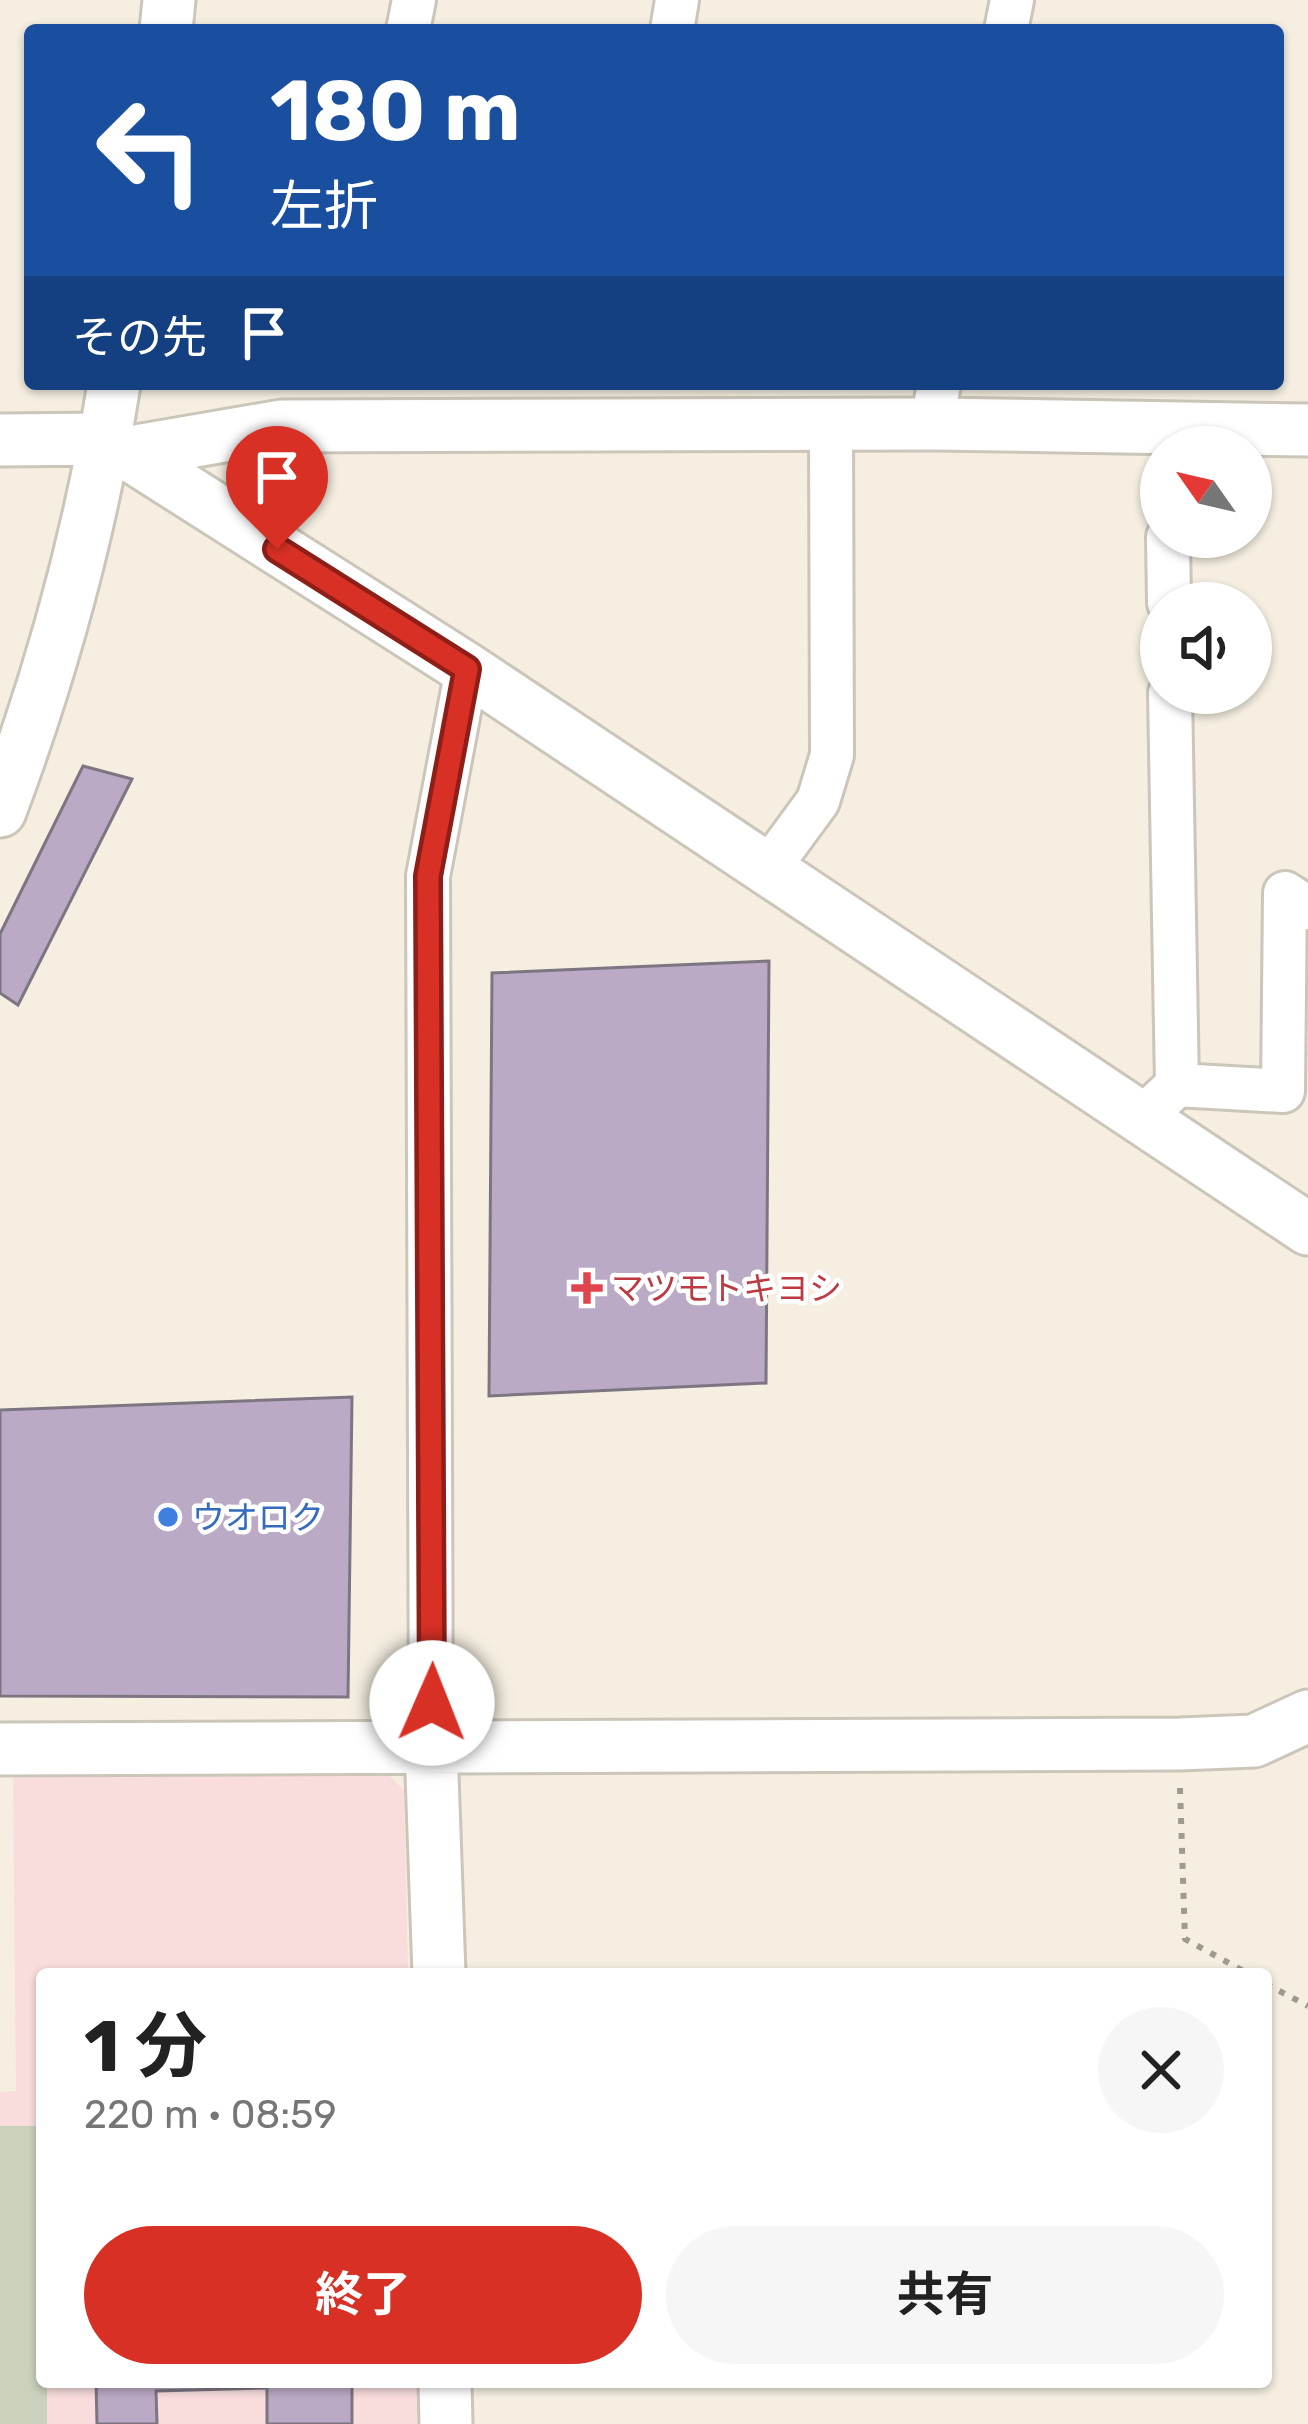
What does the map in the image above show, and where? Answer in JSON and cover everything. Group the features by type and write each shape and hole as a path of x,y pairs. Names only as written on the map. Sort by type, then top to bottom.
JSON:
{"street":[{"path":"0,811 30,730 115,446 113,390"},
{"path":"0,440 115,446 282,426 831,424 936,404 1140,433"},
{"path":"768,869 818,801 832,755 831,424"},
{"path":"1272,432 1308,430"},
{"path":"115,446 467,669 768,869 1160,1102 1308,1229"},
{"path":"439,1968 431,1746 428,876 467,669"},
{"path":"1160,1102 1169,714"},
{"path":"1160,1102 1283,1090 1285,893 1308,908"},
{"path":"0,1749 1180,1744 1254,1741 1308,1716"},
{"path":"445,2388 446,2424"}],"path":[{"path":"1180,1744 1185,1939 1238,1968"},
{"path":"1272,1987 1308,2006"}],"shaded area":[{"path":"385,1771 404,1790 408,1968 36,1968 36,2388 418,2388 419,2424 0,2424 0,2092 16,2091 13,1778"}],"green space":[{"path":"0,2126 36,2126 36,2388 47,2388 47,2424 0,2424"}],"building":[{"path":"83,766 132,779 18,1005 0,993 0,934"},
{"path":"769,961 766,1383 489,1396 492,973"},
{"path":"352,1397 348,1697 0,1696 0,1410"},
{"path":"96,2388 267,2388 156,2391 157,2424 97,2424"},
{"path":"267,2388 352,2388 352,2424 267,2424"}],"place":[{"name":"マツモトキヨシ","path":"587,1288"},
{"name":"ウオロク","path":"168,1517"}],"route":[{"path":"277,549 467,669 428,876 432,1703"}]}
